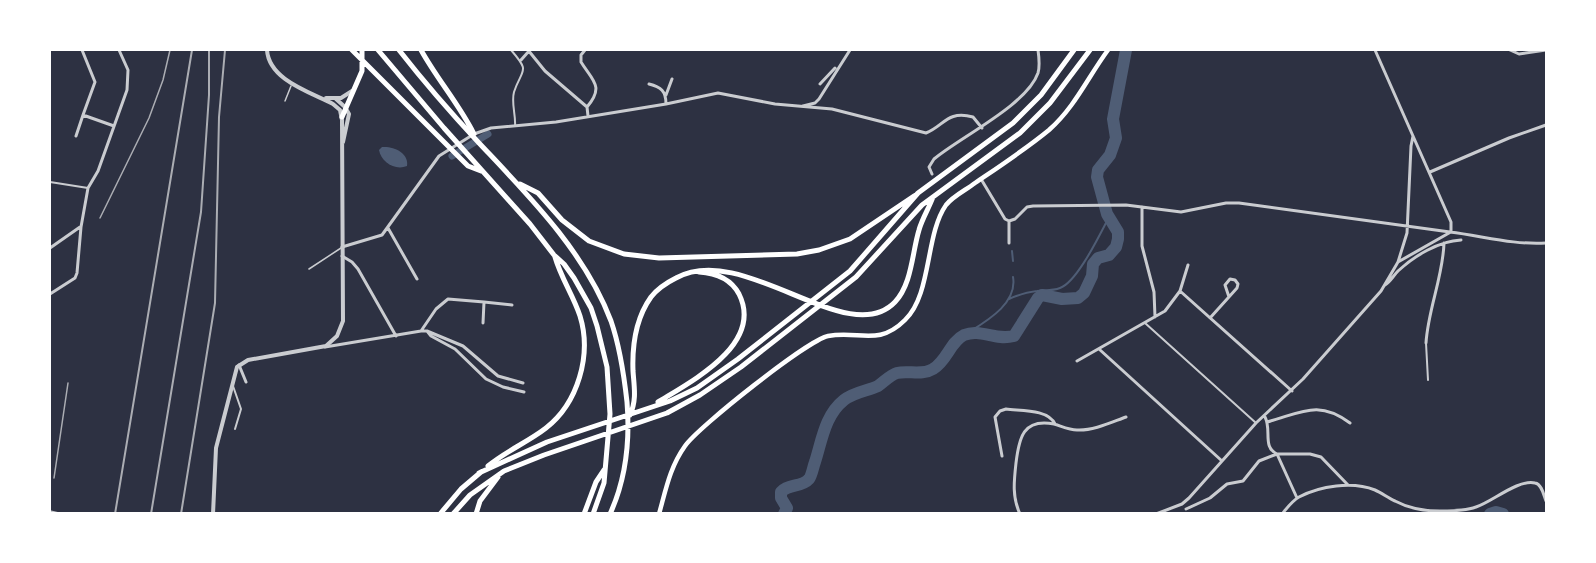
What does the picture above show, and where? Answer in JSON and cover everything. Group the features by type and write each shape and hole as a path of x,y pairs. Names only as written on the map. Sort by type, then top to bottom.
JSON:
{"highway":[{"path":"351,50 468,166 481,171"},
{"path":"342,117 363,67 362,50"},
{"path":"378,50 481,171 530,224 574,278 591,308 602,345 610,414 604,483 593,513"},
{"path":"399,50 427,86 517,182 571,248 598,293 617,342 626,388 628,419 622,476 610,513"},
{"path":"421,50 435,76 464,115 478,141"},
{"path":"517,182 538,193 562,220 589,241 624,254 659,258 797,254 819,250 850,239 918,193 1013,123 1041,95 1074,50"},
{"path":"453,513 470,495 504,471 544,455 651,420 700,395 741,367 856,277 912,215 933,196 1020,133 1050,103 1090,50"},
{"path":"479,473 546,442 670,401 697,388 738,359 850,271 918,193"},
{"path":"628,419 635,405 633,345 643,310 652,296 665,283 692,271 708,268 730,271 843,312 863,316 880,313 902,294 920,227 933,196"},
{"path":"440,513 461,489 496,459 551,424 574,393 581,372 584,348 582,325 575,302 558,269 554,255"},
{"path":"649,408 717,362 732,347 742,332 744,312 737,290 731,283 715,274 692,271"},
{"path":"584,513 596,482 605,468"},
{"path":"476,513 480,501 504,471"}],"main road":[{"path":"659,513 672,467 687,444 704,427 788,360 815,340 828,336 881,335 896,328 907,318 922,286 938,225 949,198 981,179 1049,130 1078,96 1108,50"}],"street":[{"path":"76,136 95,82 82,50"},
{"path":"50,294 76,276 88,188 98,171 128,90 128,70 119,50"},
{"path":"267,50 273,67 292,82 338,107 342,117 343,321 340,332 333,340 319,348"},
{"path":"511,50 521,60 522,75 514,93 515,126"},
{"path":"521,60 529,50 545,71 586,107 588,116"},
{"path":"585,50 581,55 581,62 594,78 596,89 593,100 586,107"},
{"path":"802,107 815,103 819,99 850,50"},
{"path":"1375,50 1451,222 1451,232"},
{"path":"1510,50 1519,54 1546,50"},
{"path":"932,174 929,167 934,159 982,128 1032,85 1039,68 1039,51"},
{"path":"820,84 839,65"},
{"path":"666,104 666,95 672,79"},
{"path":"649,84 659,87 666,95"},
{"path":"319,97 336,99 348,95 356,86"},
{"path":"342,247 375,238 388,228 439,156 484,129 499,126 556,122 718,93 775,104 832,109 928,133 944,121 964,115 976,118 982,128"},
{"path":"336,99 349,114 342,146"},
{"path":"83,115 114,126"},
{"path":"1430,172 1509,138 1546,126"},
{"path":"1155,513 1183,503 1256,423 1292,390 1335,340 1365,311 1384,286 1398,262 1408,227 1413,136"},
{"path":"981,179 1005,219 1009,221"},
{"path":"50,182 88,188"},
{"path":"1009,221 1015,219 1030,206 1126,204 1181,212 1226,203 1239,203 1516,243 1546,243"},
{"path":"1143,207 1142,246 1154,292 1155,317"},
{"path":"1009,221 1009,243"},
{"path":"50,248 81,227"},
{"path":"388,228 417,279"},
{"path":"1398,262 1451,232"},
{"path":"1384,286 1409,262 1444,243 1461,240"},
{"path":"1428,380 1426,343 1428,316 1435,297 1444,243"},
{"path":"342,256 352,262 359,271 396,336"},
{"path":"1077,361 1155,317 1170,305 1180,291 1188,265"},
{"path":"1210,318 1229,297 1238,284 1235,280 1230,279 1225,285 1229,297"},
{"path":"1180,291 1292,390"},
{"path":"421,332 436,309 448,299 512,304"},
{"path":"483,323 484,302"},
{"path":"1145,323 1256,423"},
{"path":"427,332 455,349 486,379 503,387 524,392"},
{"path":"213,513 216,450 232,384 239,365 248,360 427,332 451,339 470,350 498,376 523,383"},
{"path":"1099,350 1222,461"},
{"path":"239,365 246,382"},
{"path":"232,384 241,409 235,429"},
{"path":"1267,422 1316,408 1330,412 1350,423"},
{"path":"1002,456 995,417 1000,411 1006,409 1046,414 1055,424"},
{"path":"1020,513 1014,495 1018,443 1027,428 1040,423 1055,424 1077,430 1089,429 1126,417"},
{"path":"1265,417 1268,445 1277,454 1297,498"},
{"path":"1183,503 1185,511 1210,498 1227,484 1243,481 1259,461 1277,454 1310,454 1321,457 1348,485"},
{"path":"1282,513 1297,498 1320,490 1348,485 1374,490 1409,506 1438,511 1476,507 1514,487 1533,482 1540,487 1546,501"}],"lane":[{"path":"285,101 292,82"},
{"path":"309,269 342,247"},
{"path":"50,414 50,427"},
{"path":"50,511 63,513"}],"water":[{"path":"382,147 400,151 406,157 407,166 398,167 386,162 380,154 379,150"}],"waterway":[{"path":"784,514 787,508 781,498 781,492 809,479 828,420 848,397 878,386 897,373 924,372 933,369 938,366 955,342 964,335 976,333 1000,337 1014,336 1042,295 1062,299 1078,298 1084,293 1092,276 1093,264 1098,258 1109,255 1116,247 1118,239 1118,232 1107,214 1097,177 1098,170 1110,155 1116,138 1113,119 1126,50"},
{"path":"452,156 488,134"},
{"path":"1009,299 1030,292 1057,289 1067,284 1087,258 1108,219"},
{"path":"1012,251 1013,261"},
{"path":"963,336 1005,305 1013,287 1013,277"},
{"path":"1490,514 1496,512 1503,514"}],"tram line":[{"path":"100,218 149,118 163,80 170,50"},
{"path":"54,478 68,383"}],"railway":[{"path":"115,514 192,50"},
{"path":"151,514 201,212 209,95 209,50"},
{"path":"181,514 215,303 219,117 225,50"}]}
